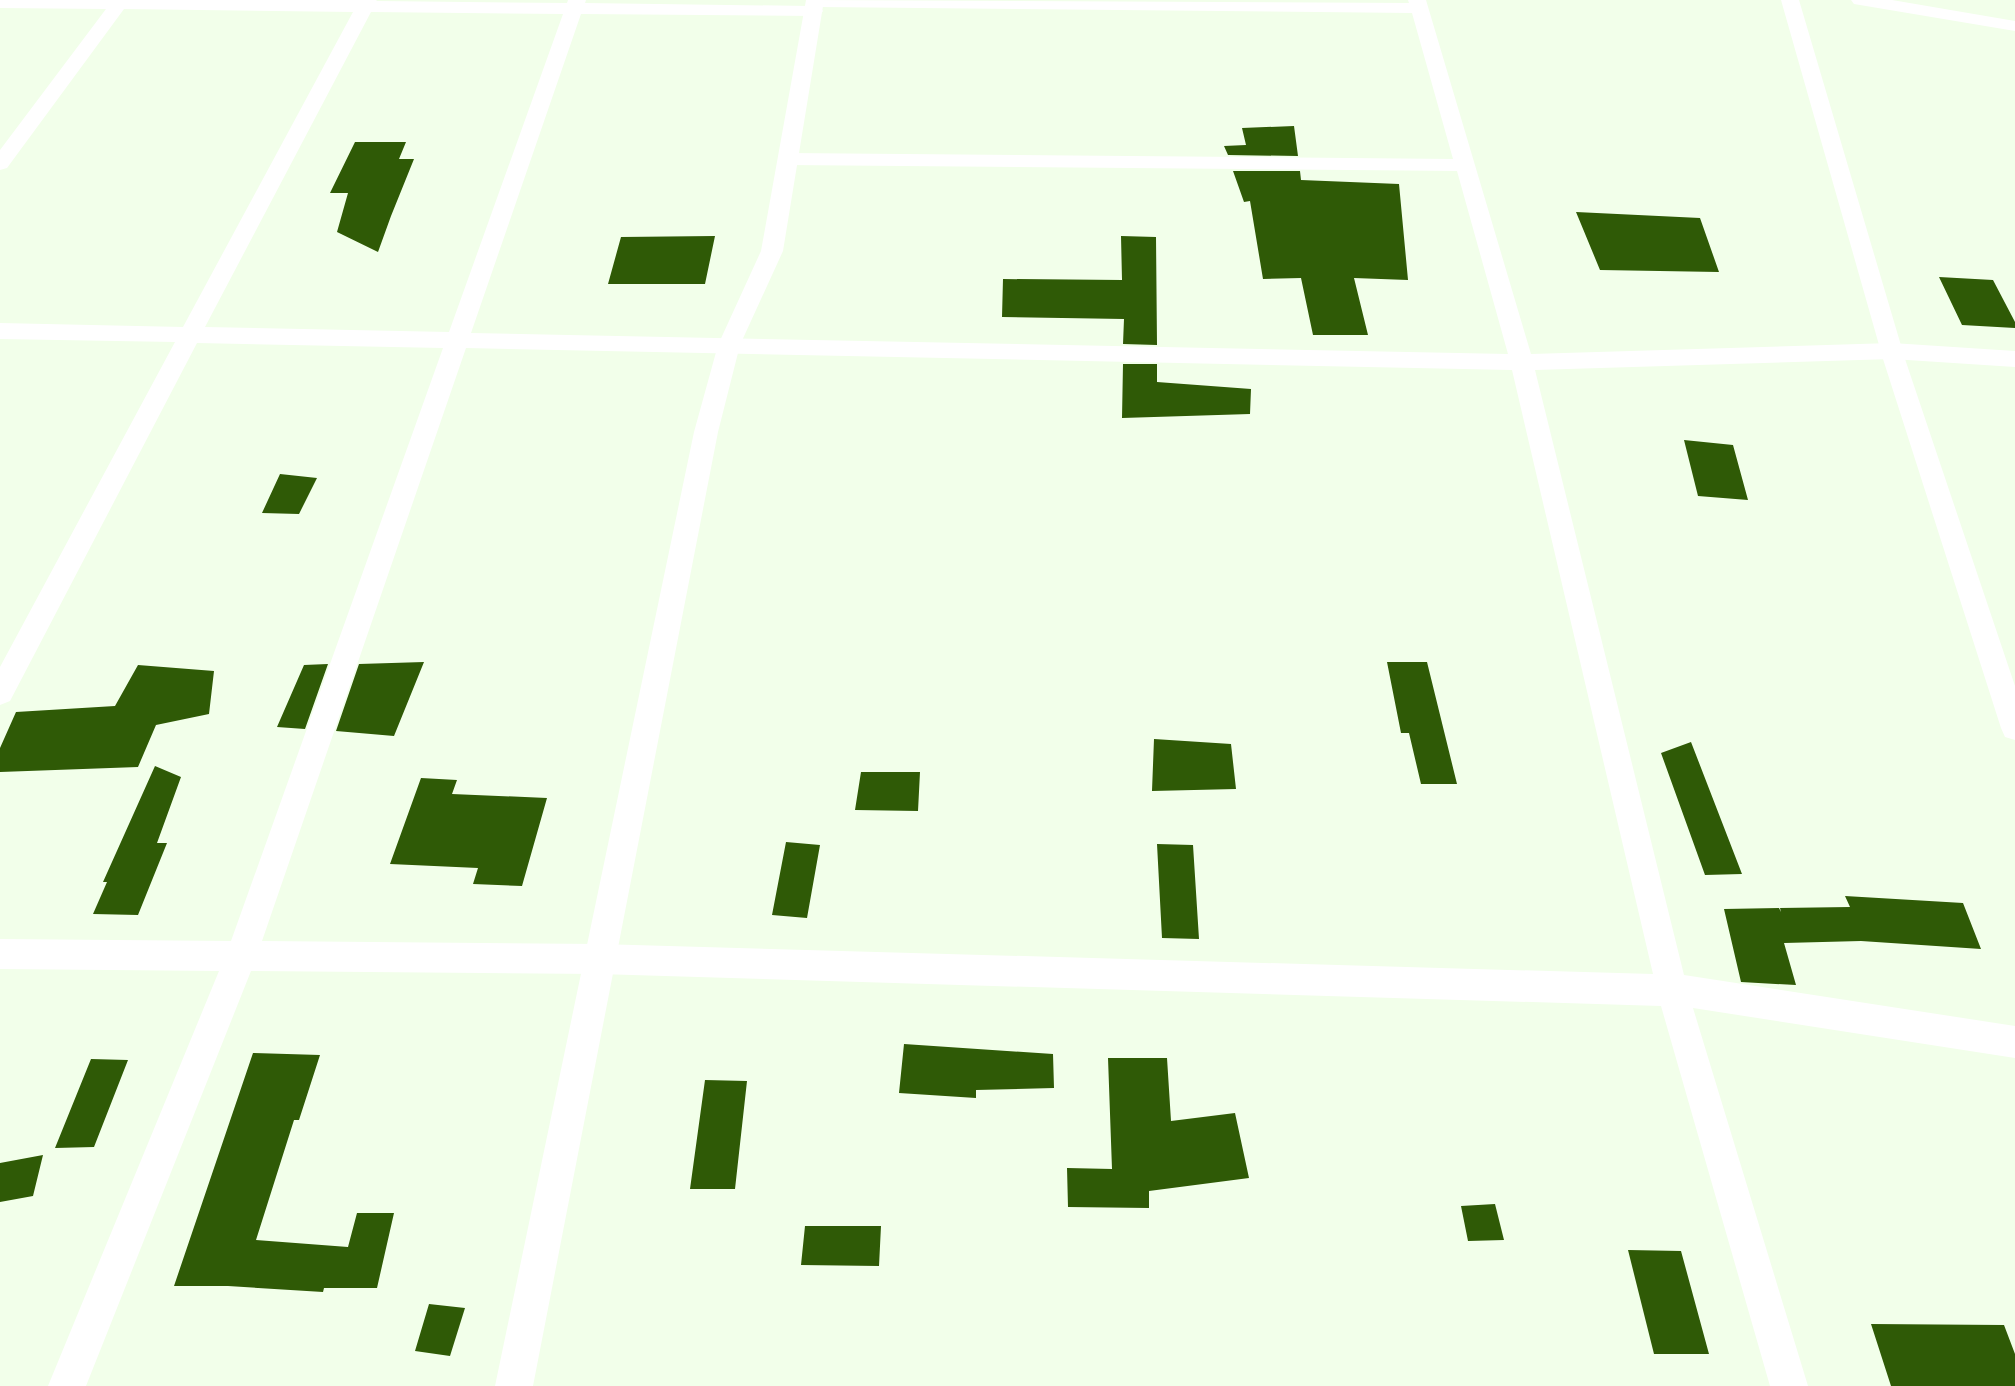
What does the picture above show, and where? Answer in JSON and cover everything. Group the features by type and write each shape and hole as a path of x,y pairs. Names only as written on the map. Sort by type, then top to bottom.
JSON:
{"street":[{"path":"1790,0 1892,350 2015,728"},
{"path":"1860,0 2015,26"},
{"path":"0,164 121,2"},
{"path":"0,3 1418,4 1522,362 1672,990 1790,1386"},
{"path":"0,693 366,3"},
{"path":"67,1386 241,956 576,4"},
{"path":"514,1386 706,432 729,345 772,250 814,4"},
{"path":"788,159 1465,165"},
{"path":"0,331 1522,362 1892,350 2015,359"},
{"path":"0,954 599,959 1687,990 2015,1042"}],"building":[{"path":"1294,126 1298,156 1228,155 1224,146 1246,145 1242,128"},
{"path":"355,142 406,142 399,159 414,159 378,252 337,232 348,193 330,193"},
{"path":"1233,171 1300,171 1301,180 1399,184 1408,280 1354,278 1368,335 1313,335 1301,278 1263,279 1250,201 1244,202"},
{"path":"1576,212 1700,218 1719,272 1600,270"},
{"path":"715,236 705,284 608,284 621,237"},
{"path":"1121,236 1156,237 1157,345 1123,344 1124,319 1002,317 1003,279 1122,280"},
{"path":"1939,277 1993,280 2015,322 2015,328 1962,325"},
{"path":"1123,364 1157,364 1157,382 1251,389 1250,414 1122,418"},
{"path":"1684,440 1733,445 1748,500 1698,496"},
{"path":"280,474 317,478 299,514 262,513"},
{"path":"424,662 394,736 336,731 359,664"},
{"path":"1387,662 1427,662 1457,784 1421,784 1409,733 1401,733"},
{"path":"328,664 305,729 277,727 304,665"},
{"path":"138,665 214,671 209,714 156,725 138,767 0,772 0,748 16,712 115,706"},
{"path":"1154,739 1231,744 1236,789 1152,791"},
{"path":"1691,742 1742,874 1705,875 1661,753"},
{"path":"155,766 181,777 157,843 167,843 138,915 93,914 107,882 103,882"},
{"path":"861,772 920,772 918,811 855,810"},
{"path":"421,778 457,780 452,794 547,798 522,886 473,884 478,868 390,864"},
{"path":"786,842 820,845 807,918 772,915"},
{"path":"1157,844 1193,845 1199,939 1162,938"},
{"path":"1845,896 1963,903 1981,949 1861,941 1784,943 1796,985 1741,982 1724,909 1779,908 1781,912 1780,908 1850,907"},
{"path":"904,1044 1053,1054 1054,1088 976,1090 976,1098 899,1093"},
{"path":"253,1053 320,1055 299,1120 294,1120 256,1240 348,1247 357,1213 394,1213 377,1288 324,1288 323,1292 228,1286 174,1286"},
{"path":"1108,1058 1167,1058 1171,1121 1235,1113 1249,1178 1149,1191 1149,1208 1068,1207 1067,1168 1112,1169"},
{"path":"91,1059 128,1060 94,1147 55,1148"},
{"path":"705,1080 747,1081 735,1189 690,1189"},
{"path":"43,1155 33,1196 0,1202 0,1163"},
{"path":"1495,1204 1504,1240 1468,1241 1461,1206"},
{"path":"805,1226 881,1226 879,1266 801,1265"},
{"path":"1628,1250 1681,1251 1709,1354 1654,1354"},
{"path":"429,1304 465,1308 450,1356 415,1351"},
{"path":"1871,1324 2004,1325 2015,1354 2015,1386 1891,1386"}]}
